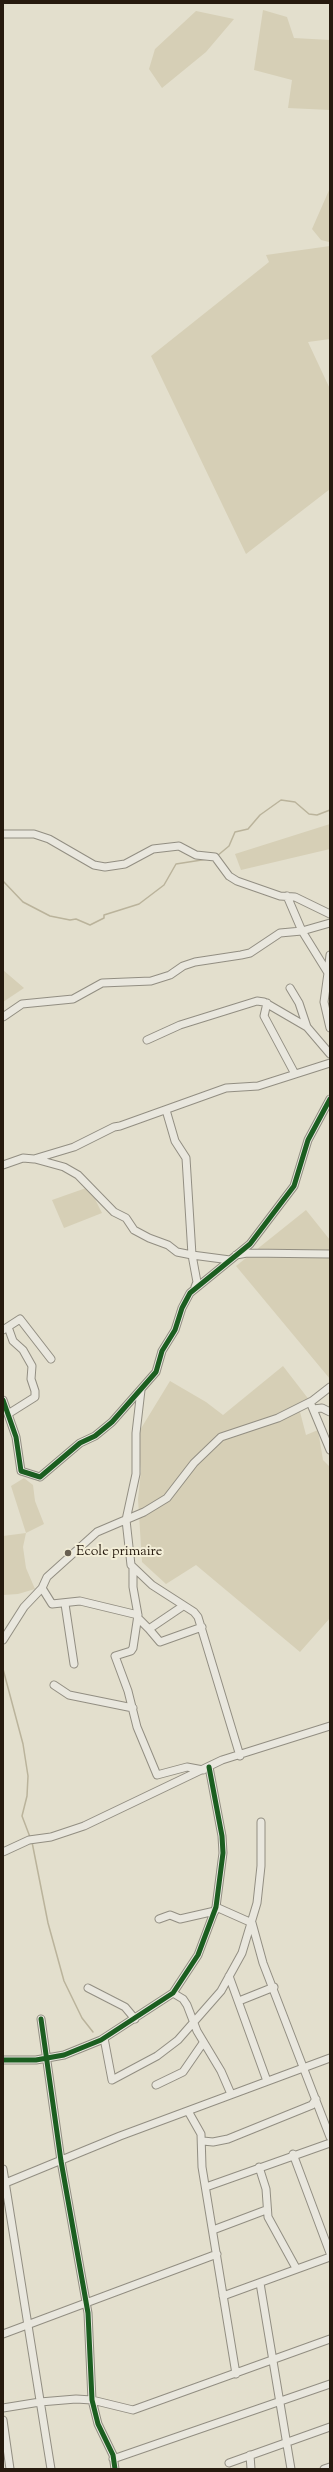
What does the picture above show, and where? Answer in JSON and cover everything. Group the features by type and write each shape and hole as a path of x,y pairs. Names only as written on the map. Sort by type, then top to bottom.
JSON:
{"street":[{"path":"3,834 34,834 49,840 94,865 105,867 115,867 132,862 153,849 179,846 196,855 215,857 229,876 237,881 295,897 330,914"},
{"path":"287,896 302,931 328,973"},
{"path":"3,1016 22,1004 73,999 102,983 151,981 170,975 183,966 195,962 250,953 280,933 302,931 330,923"},
{"path":"330,955 330,965 324,1002 330,1028"},
{"path":"290,988 299,1003 307,1026 330,1054"},
{"path":"147,1040 180,1025 257,1000 267,1003 307,1026"},
{"path":"267,1003 264,1016 295,1074"},
{"path":"34,1159 74,1147 114,1127 226,1088 258,1086 330,1063"},
{"path":"195,1287 214,1275 261,1231 294,1186 308,1140 330,1099"},
{"path":"3,1400 16,1437 21,1471 40,1477 80,1443 106,1428 156,1372 162,1351 175,1330 182,1308 197,1282 192,1255 186,1158 176,1141 166,1110"},
{"path":"3,1165 23,1158 34,1159 64,1167 78,1175 114,1212 126,1218 134,1230 149,1238 168,1245 177,1252 192,1255 232,1258 247,1253 330,1254"},
{"path":"8,1414 35,1397 35,1391 32,1379 32,1366 23,1350 13,1341 6,1328 20,1318 51,1359"},
{"path":"3,1640 24,1607 42,1588 47,1577 97,1532 126,1520 167,1498 194,1463 221,1437 311,1405 330,1386"},
{"path":"141,1390 136,1433 136,1474 126,1520 131,1565 152,1585 194,1612 202,1626 206,1646 240,1756"},
{"path":"311,1405 330,1412"},
{"path":"311,1405 330,1450"},
{"path":"133,1568 132,1581 138,1617 132,1650 115,1656 133,1708 137,1727 157,1776 187,1767 206,1768"},
{"path":"42,1588 49,1602 57,1605 80,1602 138,1617 160,1642 202,1626"},
{"path":"65,1604 74,1664"},
{"path":"149,1629 183,1606"},
{"path":"54,1684 69,1696 133,1708"},
{"path":"3,1852 29,1840 51,1837 84,1826 206,1768 330,1726"},
{"path":"3,2060 45,2059 64,2054 104,2038 173,1993 198,1955 216,1909 223,1842 206,1768"},
{"path":"104,2038 112,2080 158,2056 178,2040 194,2024 221,1991 242,1953 252,1923 261,1866 261,1822"},
{"path":"159,1919 170,1915 180,1919 216,1909 252,1923"},
{"path":"252,1923 260,1956 274,1987 330,2136"},
{"path":"229,1976 268,2081"},
{"path":"239,2001 274,1987"},
{"path":"88,1988 126,2007 135,2019"},
{"path":"173,1993 183,1999 194,2024 219,2066 232,2094"},
{"path":"41,2019 45,2059 61,2161 87,2303 92,2400 98,2424 114,2459 115,2469"},
{"path":"156,2085 182,2072 204,2043"},
{"path":"4,2183 120,2136 330,2058"},
{"path":"203,2141 213,2142 228,2139 312,2105 316,2099"},
{"path":"188,2111 200,2132 203,2141 202,2167 236,2374"},
{"path":"206,2187 293,2154 330,2143"},
{"path":"293,2154 330,2253"},
{"path":"259,2167 266,2189 266,2210 272,2225 296,2268"},
{"path":"3,2169 4,2183 51,2469"},
{"path":"213,2230 266,2210"},
{"path":"3,2334 217,2254"},
{"path":"224,2296 296,2268 330,2257"},
{"path":"260,2283 291,2469"},
{"path":"3,2408 40,2402 76,2399 92,2400 133,2410 330,2339"},
{"path":"114,2459 330,2384"},
{"path":"3,2420 8,2468"},
{"path":"229,2463 330,2427"},
{"path":"250,2455 251,2469"},
{"path":"324,2469 330,2467"}],"shaded area":[{"path":"263,10 287,17 294,38 330,40 330,110 288,108 292,80 254,70"},
{"path":"196,11 234,19 206,52 162,88 149,69 155,49"},
{"path":"330,188 329,242 321,240 312,229"},
{"path":"330,246 330,339 308,342 330,389 330,489 246,554 151,356 269,262 266,255"},
{"path":"330,824 330,849 241,870 235,854"},
{"path":"3,970 24,988 3,1002"},
{"path":"89,1187 102,1213 64,1228 52,1200"},
{"path":"306,1210 330,1240 330,1379 236,1266"},
{"path":"283,1366 310,1401 299,1408 306,1435 318,1430 323,1460 330,1467 330,1618 300,1652 196,1565 166,1584 142,1562 138,1499 141,1471 137,1435 170,1381 206,1402 223,1415"},
{"path":"24,1478 33,1485 35,1501 44,1524 26,1533 11,1486"},
{"path":"26,1533 23,1547 26,1568 35,1589 18,1594 3,1595 3,1536"}],"waterway":[{"path":"217,856 229,846 235,832 248,829 260,815 281,800 295,802 309,814 317,815 330,810"},
{"path":"3,881 23,902 50,916 70,920 76,919 90,925 104,918 104,915 139,904 164,885 176,864 208,859"},
{"path":"3,1669 23,1744 28,1776 27,1796 22,1816 30,1837"},
{"path":"32,1842 48,1923 64,1981 82,2018 93,2032"}],"cycle path":[{"path":"3,1400 16,1437 21,1471 40,1477 80,1443 95,1436 112,1422 156,1372 162,1351 175,1330 182,1308 190,1293 250,1244 294,1186 308,1140 330,1099"},
{"path":"3,2060 36,2060 64,2055 101,2040 173,1993 198,1955 216,1907 223,1853 222,1836 209,1767"},
{"path":"41,2019 61,2161 88,2313 92,2400 98,2424 113,2455 115,2469"}],"place":[{"name":"Ecole primaire","path":"68,1553"}]}
